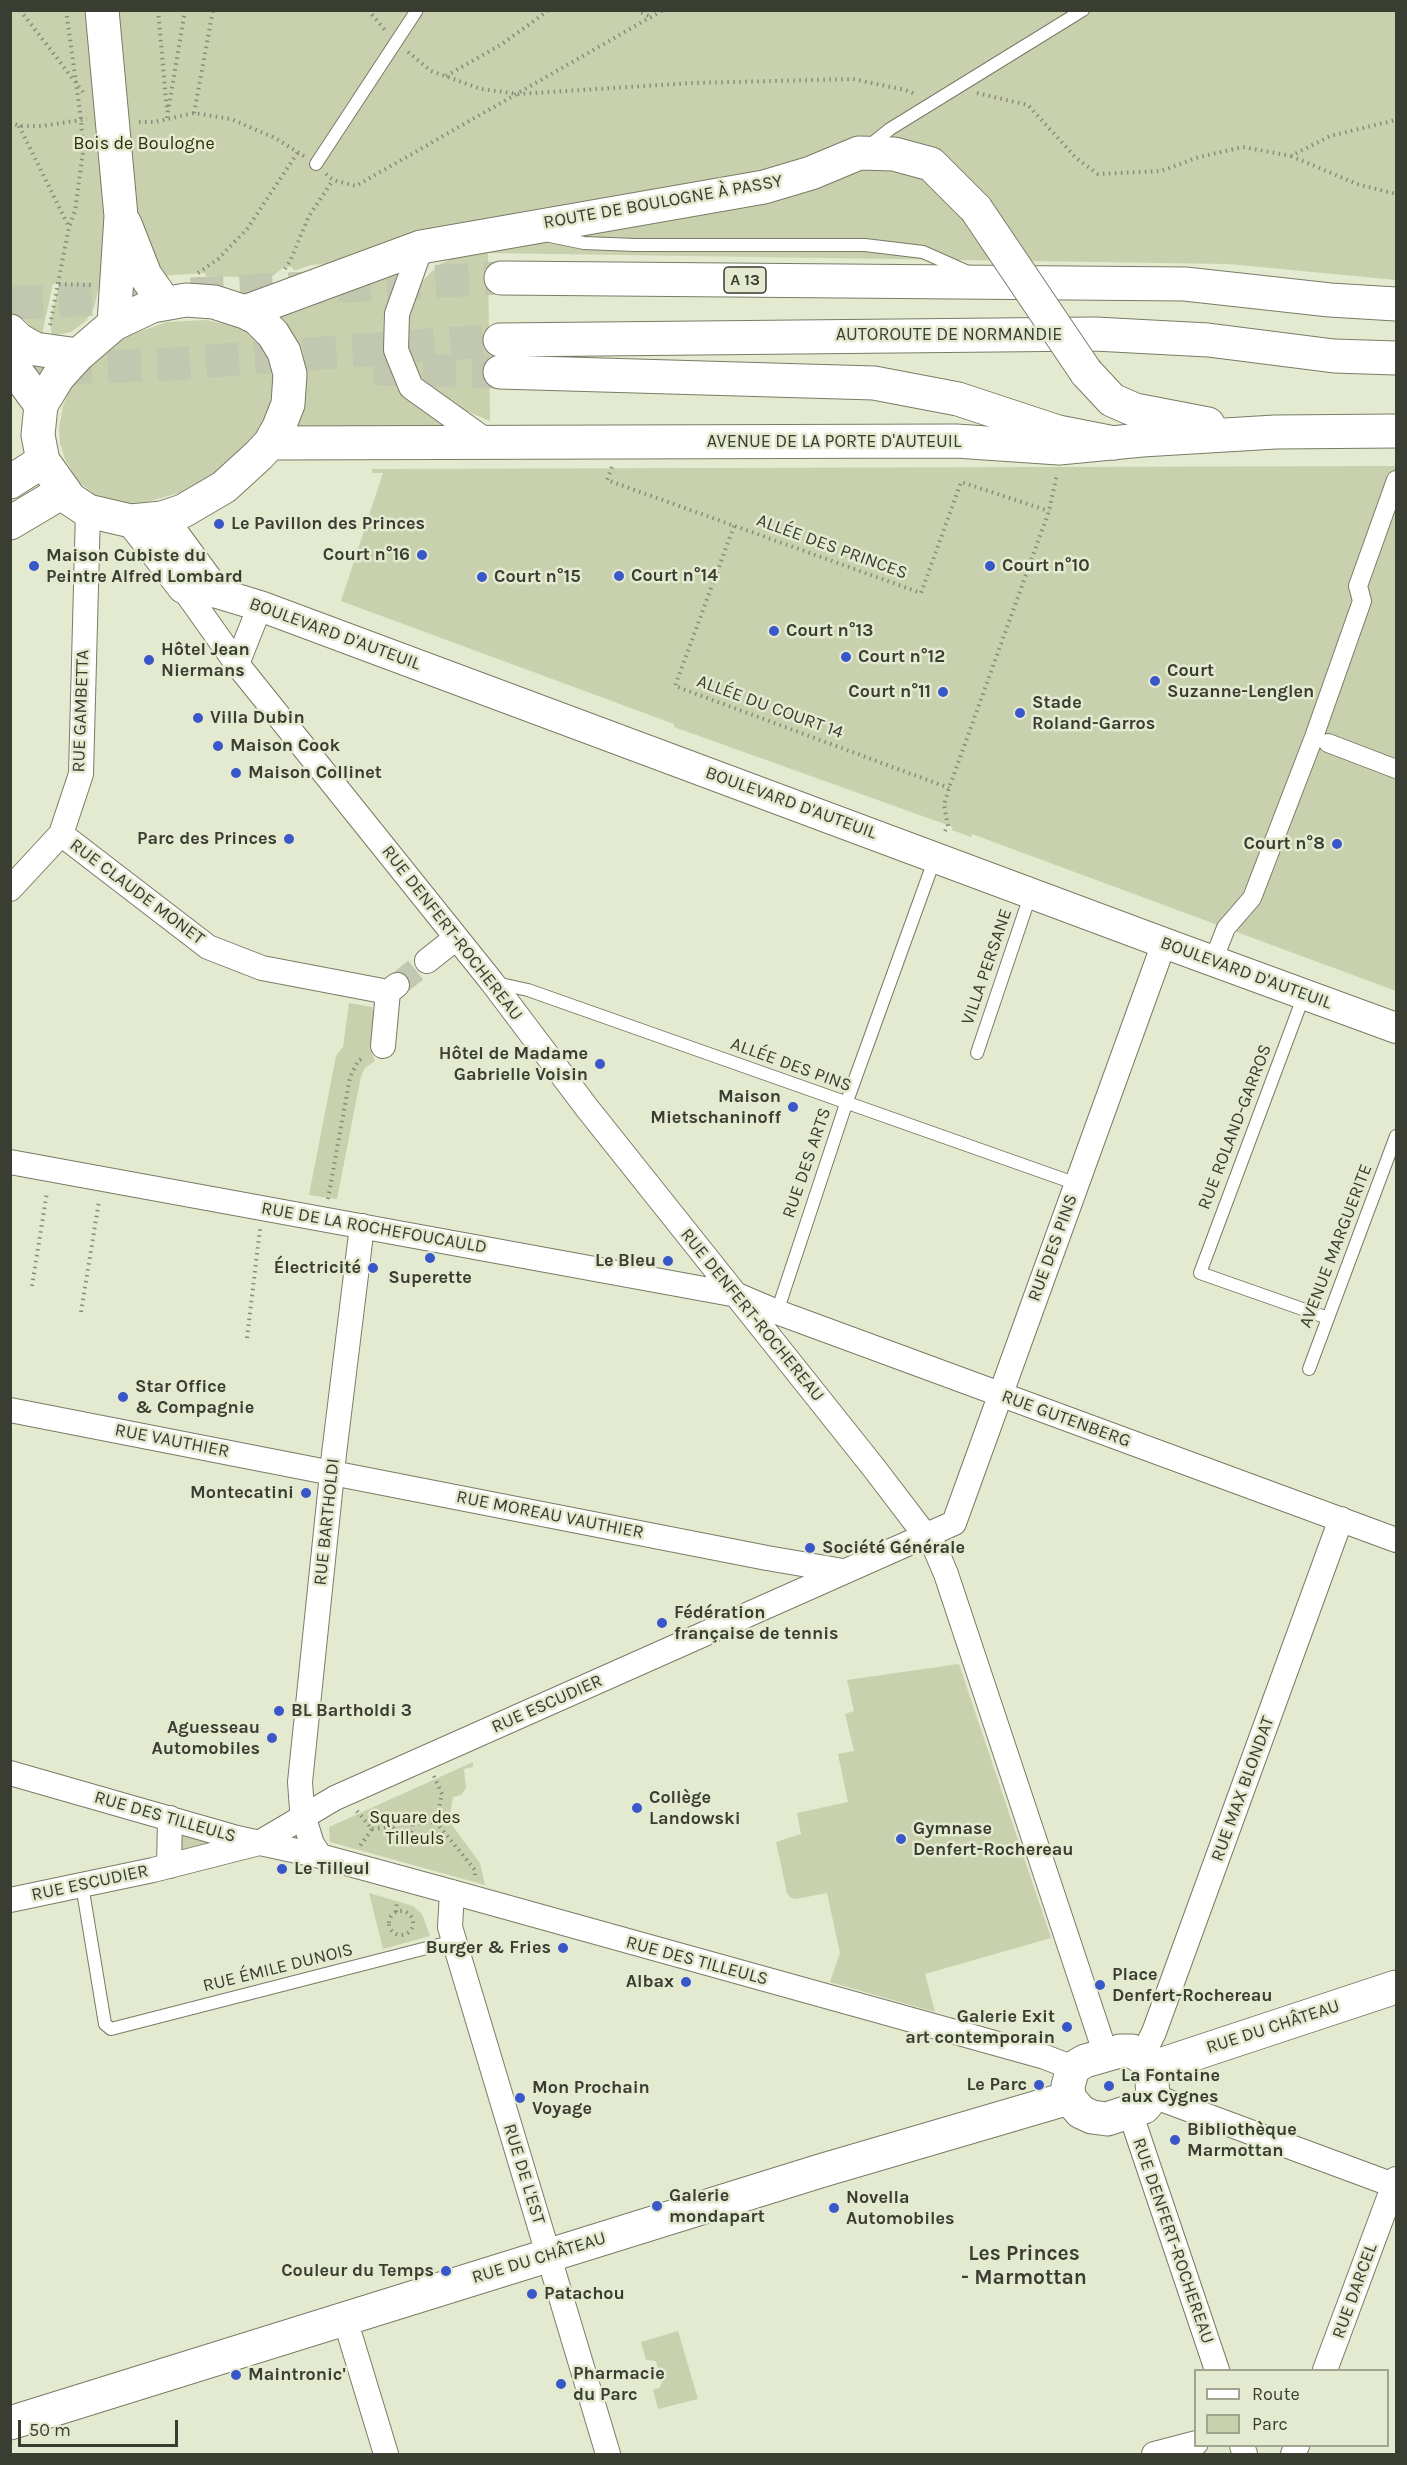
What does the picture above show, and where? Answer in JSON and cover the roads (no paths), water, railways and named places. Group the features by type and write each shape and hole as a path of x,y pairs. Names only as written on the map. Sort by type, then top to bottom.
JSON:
{"main road":[{"path":"102,10 97,119 121,216 145,275 164,302"},
{"path":"859,153 894,154 931,164 976,209 1086,372 1112,400 1135,410 1194,422 1275,432"},
{"name":"ROUTE DE BOULOGNE À PASSY","path":"246,312 421,247 764,187 811,173 859,153"},
{"path":"114,324 121,216"},
{"name":"A 13","path":"501,278 1185,284 1330,300 1396,304"},
{"path":"10,523 76,501 146,520 183,511 210,497 270,443 288,404 291,385 288,362 273,334 257,318 246,312 214,302 186,300 164,302 139,310 114,324 78,355 58,377 41,405 38,435 43,461 76,501"},
{"path":"10,331 34,349 78,355"},
{"name":"AUTOROUTE DE NORMANDIE","path":"1114,444 1058,432 958,399 874,383 500,356 1095,334 1208,340 1334,356 1396,358"},
{"path":"10,363 41,405"},
{"name":"AVENUE DE LA PORTE D'AUTEUIL","path":"270,443 956,441 1059,448 1275,432 1396,431"},
{"path":"10,482 43,461"},
{"name":"RUE DU CHÂTEAU","path":"1144,2083 1396,1987"},
{"path":"1120,2051 1132,2051 1144,2083 1107,2119 1092,2117 1080,2112 1071,2083 1085,2061 1120,2051"},
{"name":"RUE DU CHÂTEAU","path":"10,2423 820,2171 1071,2083"}],"street":[{"path":"421,247 397,314 396,350 411,387 488,442"},
{"path":"1213,961 1226,928 1252,898 1314,737 1362,601 1358,586 1396,480"},
{"name":"RUE GAMBETTA","path":"10,889 61,834 81,774 76,501"},
{"path":"146,520 217,593"},
{"name":"RUE DENFERT-ROCHEREAU","path":"146,520 183,588 237,664 492,982 586,1108 737,1295 935,1548 946,1574 1106,2055"},
{"name":"BOULEVARD D'AUTEUIL","path":"183,588 217,593 260,606 940,844 1032,892 1396,1028"},
{"path":"237,664 260,606"},
{"path":"1328,743 1396,769"},
{"name":"RUE CLAUDE MONET","path":"61,834 208,947 262,968 393,989 372,1048"},
{"path":"427,961 456,938"},
{"name":"RUE DES PINS","path":"925,1535 954,1523 1164,943"},
{"name":"RUE DE LA ROCHEFOUCAULD","path":"10,1162 737,1295"},
{"name":"RUE BARTHOLDI","path":"304,1818 300,1782 362,1226"},
{"name":"RUE GUTENBERG","path":"737,1295 777,1312 1396,1540"},
{"name":"RUE VAUTHIER","path":"10,1410 333,1472"},
{"name":"RUE MOREAU VAUTHIER","path":"333,1472 843,1571"},
{"name":"RUE MAX BLONDAT","path":"1144,2083 1154,2032 1341,1520"},
{"name":"RUE ESCUDIER","path":"10,1900 169,1866 259,1843 335,1798 925,1535"},
{"path":"767,1558 777,1581 778,1601"},
{"name":"RUE DES TILLEULS","path":"10,1773 259,1843 320,1856 452,1892 1034,2054 1071,2083"},
{"name":"RUE ESCUDIER","path":"169,1866 170,1818"},
{"path":"304,1818 312,1844 320,1856"},
{"name":"RUE DE L'EST","path":"452,1892 449,1915 454,1941 608,2454"},
{"path":"1144,2083 1396,2183"},
{"name":"RUE DENFERT-ROCHEREAU","path":"1144,2083 1216,2369"},
{"name":"RUE DARCEL","path":"1325,2369 1396,2183"},
{"path":"345,2319 386,2454"},
{"path":"1154,2454 1194,2444"}],"lane":[{"path":"316,164 417,10"},
{"name":"ROUTE DE BOULOGNE À PASSY","path":"859,153 890,129 1083,10"},
{"path":"514,229 584,243 865,245 922,252 988,281"},
{"name":"RUE DES ARTS","path":"777,1312 846,1104 940,844"},
{"name":"VILLA PERSANE","path":"977,1053 1032,892"},
{"name":"ALLÉE DES PINS","path":"492,982 528,990 1077,1184"},
{"name":"RUE ROLAND-GARROS","path":"1304,994 1200,1273 1328,1318"},
{"name":"AVENUE MARGUERITE","path":"1309,1369 1396,1136"},
{"name":"RUE ÉMILE DUNOIS","path":"82,1885 105,2024 111,2029 454,1941"}],"tunnel":[{"path":"191,294 501,278"},
{"path":"10,303 143,297"},
{"path":"10,370 171,364 500,340"},
{"path":"374,369 500,372"},
{"path":"397,985 427,961"}],"place":[{"name":"Le Pavillon des Princes","path":"219,524"},
{"name":"Court n°16","path":"422,555"},
{"name":"Maison Cubiste du Peintre Alfred Lombard","path":"34,566"},
{"name":"Court n°10","path":"990,566"},
{"name":"Court n°14","path":"619,576"},
{"name":"Court n°15","path":"482,577"},
{"name":"Court n°13","path":"774,631"},
{"name":"Court n°12","path":"846,657"},
{"name":"Hôtel Jean Niermans","path":"149,660"},
{"name":"Court Suzanne-Lenglen","path":"1155,681"},
{"name":"Court n°11","path":"943,692"},
{"name":"Stade Roland-Garros","path":"1020,713"},
{"name":"Villa Dubin","path":"198,718"},
{"name":"Maison Cook","path":"218,746"},
{"name":"Maison Collinet","path":"236,773"},
{"name":"Parc des Princes","path":"289,839"},
{"name":"Court n°8","path":"1337,844"},
{"name":"Hôtel de Madame Gabrielle Voisin","path":"600,1064"},
{"name":"Maison Mietschaninoff","path":"793,1107"},
{"name":"Superette","path":"430,1258"},
{"name":"Le Bleu","path":"668,1261"},
{"name":"Électricité","path":"373,1268"},
{"name":"Star Office & Compagnie","path":"123,1397"},
{"name":"Montecatini","path":"306,1493"},
{"name":"Société Générale","path":"810,1548"},
{"name":"Fédération française de tennis","path":"662,1623"},
{"name":"BL Bartholdi 3","path":"279,1711"},
{"name":"Aguesseau Automobiles","path":"272,1738"},
{"name":"Collège Landowski","path":"637,1808"},
{"name":"Gymnase Denfert-Rochereau","path":"901,1839"},
{"name":"Le Tilleul","path":"282,1869"},
{"name":"Burger & Fries","path":"563,1948"},
{"name":"Albax","path":"686,1982"},
{"name":"Place Denfert-Rochereau","path":"1100,1985"},
{"name":"Galerie Exit art contemporain","path":"1067,2027"},
{"name":"Le Parc","path":"1039,2085"},
{"name":"La Fontaine aux Cygnes","path":"1109,2086"},
{"name":"Mon Prochain Voyage","path":"520,2098"},
{"name":"Bibliothèque Marmottan","path":"1175,2140"},
{"name":"Galerie mondapart","path":"657,2206"},
{"name":"Novella Automobiles","path":"834,2208"},
{"name":"Couleur du Temps","path":"446,2271"},
{"name":"Patachou","path":"532,2294"},
{"name":"Maintronic'","path":"236,2375"},
{"name":"Pharmacie du Parc","path":"561,2384"}],"district":[{"name":"Les Princes - Marmottan","path":"1024,2266"}],"park label":[{"name":"Bois de Boulogne","path":"144,144"},
{"name":"Square des Tilleuls","path":"415,1828"}]}
